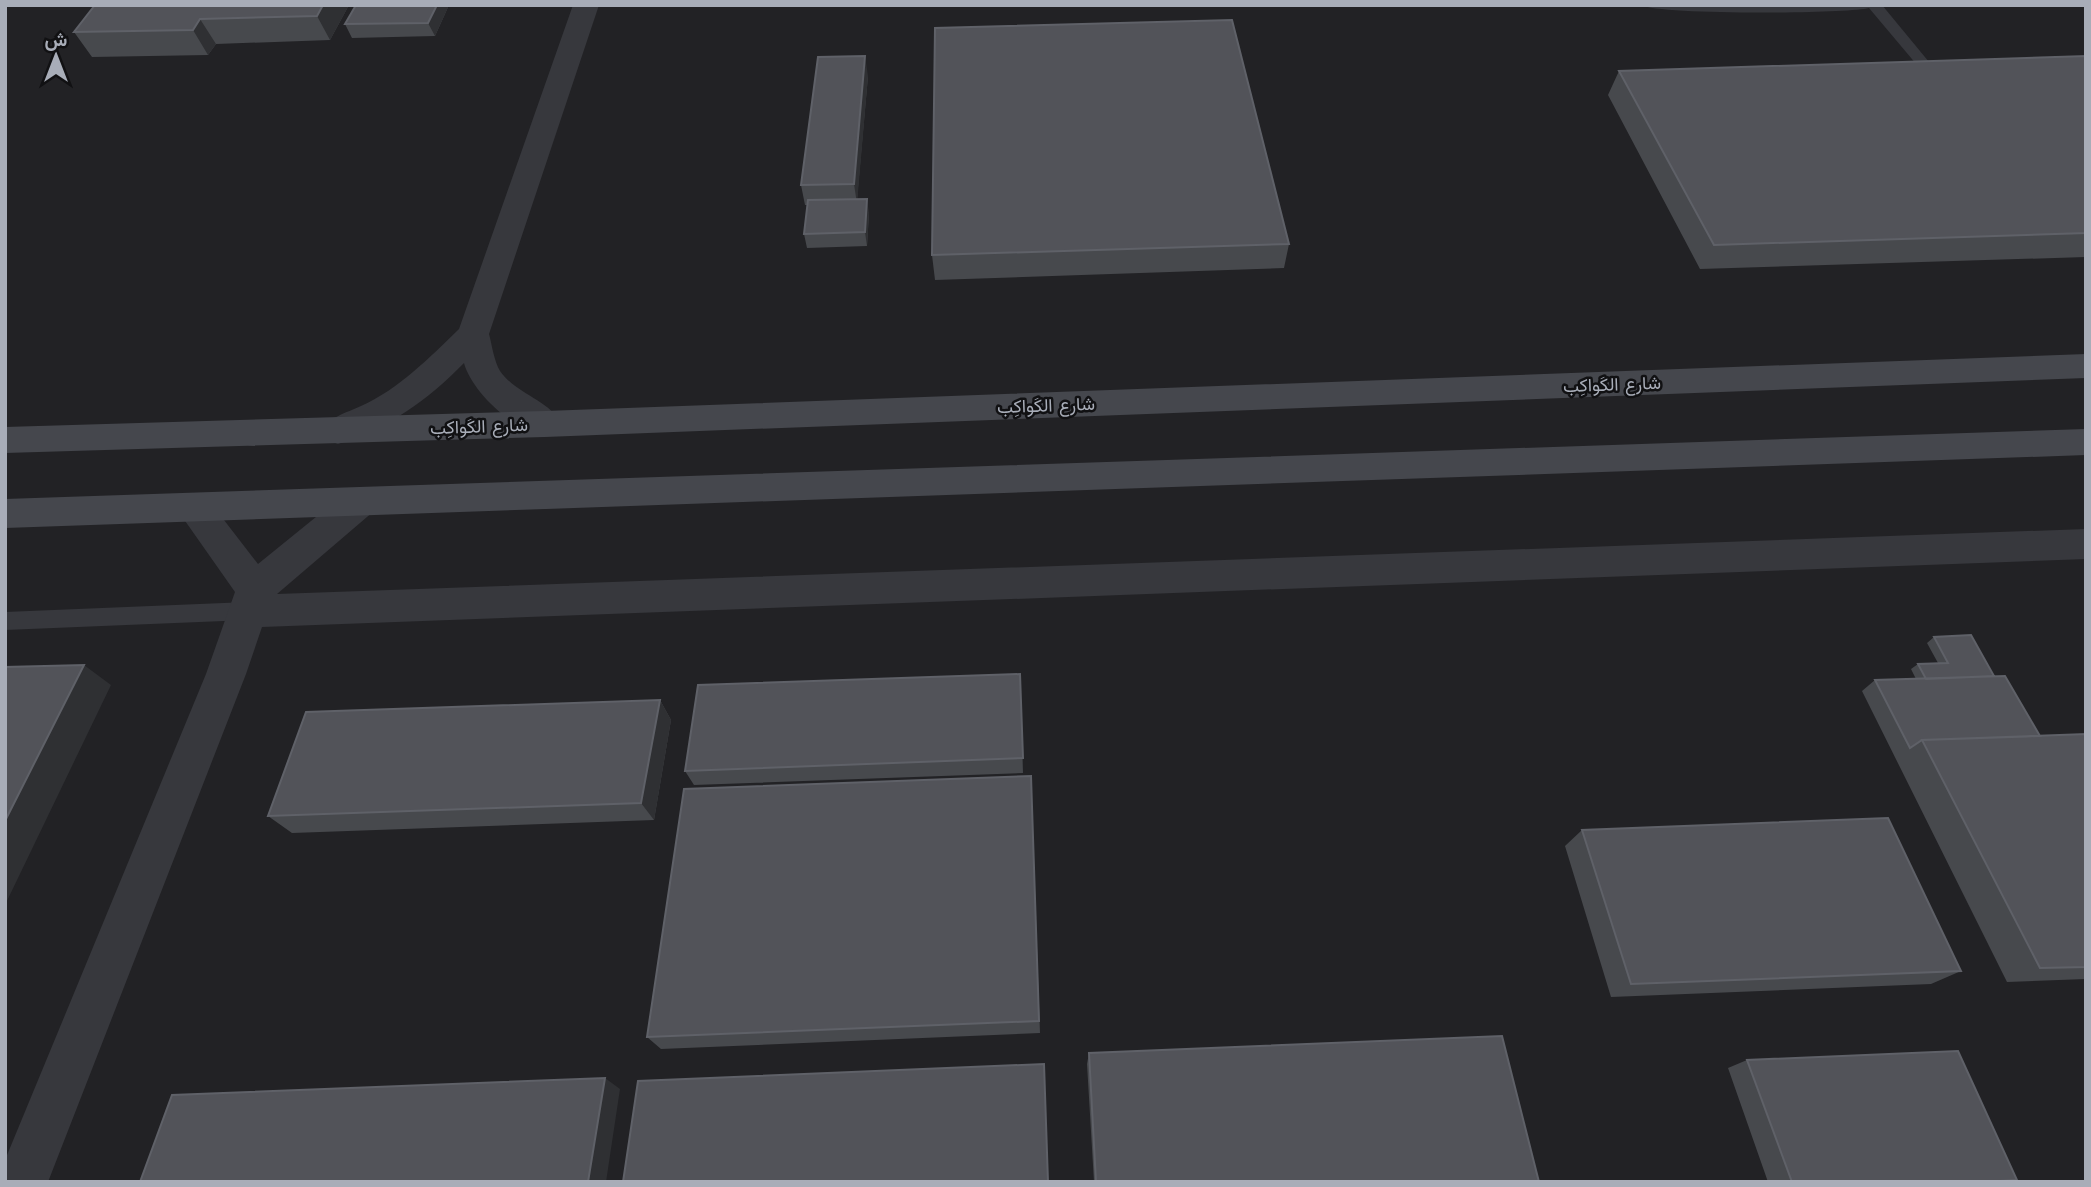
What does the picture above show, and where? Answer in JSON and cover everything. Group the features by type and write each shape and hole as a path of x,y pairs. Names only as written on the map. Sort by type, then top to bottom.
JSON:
{"street":[{"path":"338,431 386,409 430,377 473,334 586,5"},
{"path":"473,334 483,373 504,398 545,424"},
{"name":"شارع الكَواكِب","path":"5,440 545,424 2086,366"},
{"path":"5,514 2086,442"},
{"path":"22,1182 226,674 252,601 298,551 361,501"},
{"path":"194,508 252,601"},
{"path":"252,601 2086,544"}],"lane":[{"path":"1649,5 1686,9 1864,5"},
{"path":"1874,5 1926,68"},
{"path":"5,621 252,601"}],"shaded area":[{"path":"5,5 2086,5 2086,1182 5,1182"}],"building":[{"path":"95,5 323,5 317,16 200,19 193,30 74,32"},
{"path":"356,5 437,5 428,23 345,24"},
{"path":"1232,20 1289,244 932,255 935,28"},
{"path":"865,56 854,184 801,185 818,57"},
{"path":"2086,56 2086,233 1714,245 1619,71"},
{"path":"867,199 865,232 804,234 808,200"},
{"path":"1971,635 1994,676 1926,679 1918,664 1948,663 1934,637"},
{"path":"84,665 5,821 5,667"},
{"path":"1020,674 1023,758 685,771 698,685"},
{"path":"2005,676 2040,736 1922,740 1910,748 1875,680"},
{"path":"660,700 641,803 268,816 306,712"},
{"path":"2086,734 2086,967 2040,968 1922,740"},
{"path":"1031,776 1039,1021 647,1037 684,789"},
{"path":"1888,818 1961,971 1631,984 1582,830"},
{"path":"1502,1036 1539,1182 1096,1182 1089,1053"},
{"path":"1958,1051 2017,1180 1792,1182 1747,1060"},
{"path":"1044,1064 1048,1182 623,1182 638,1081"},
{"path":"605,1078 588,1182 140,1182 172,1095"}]}
